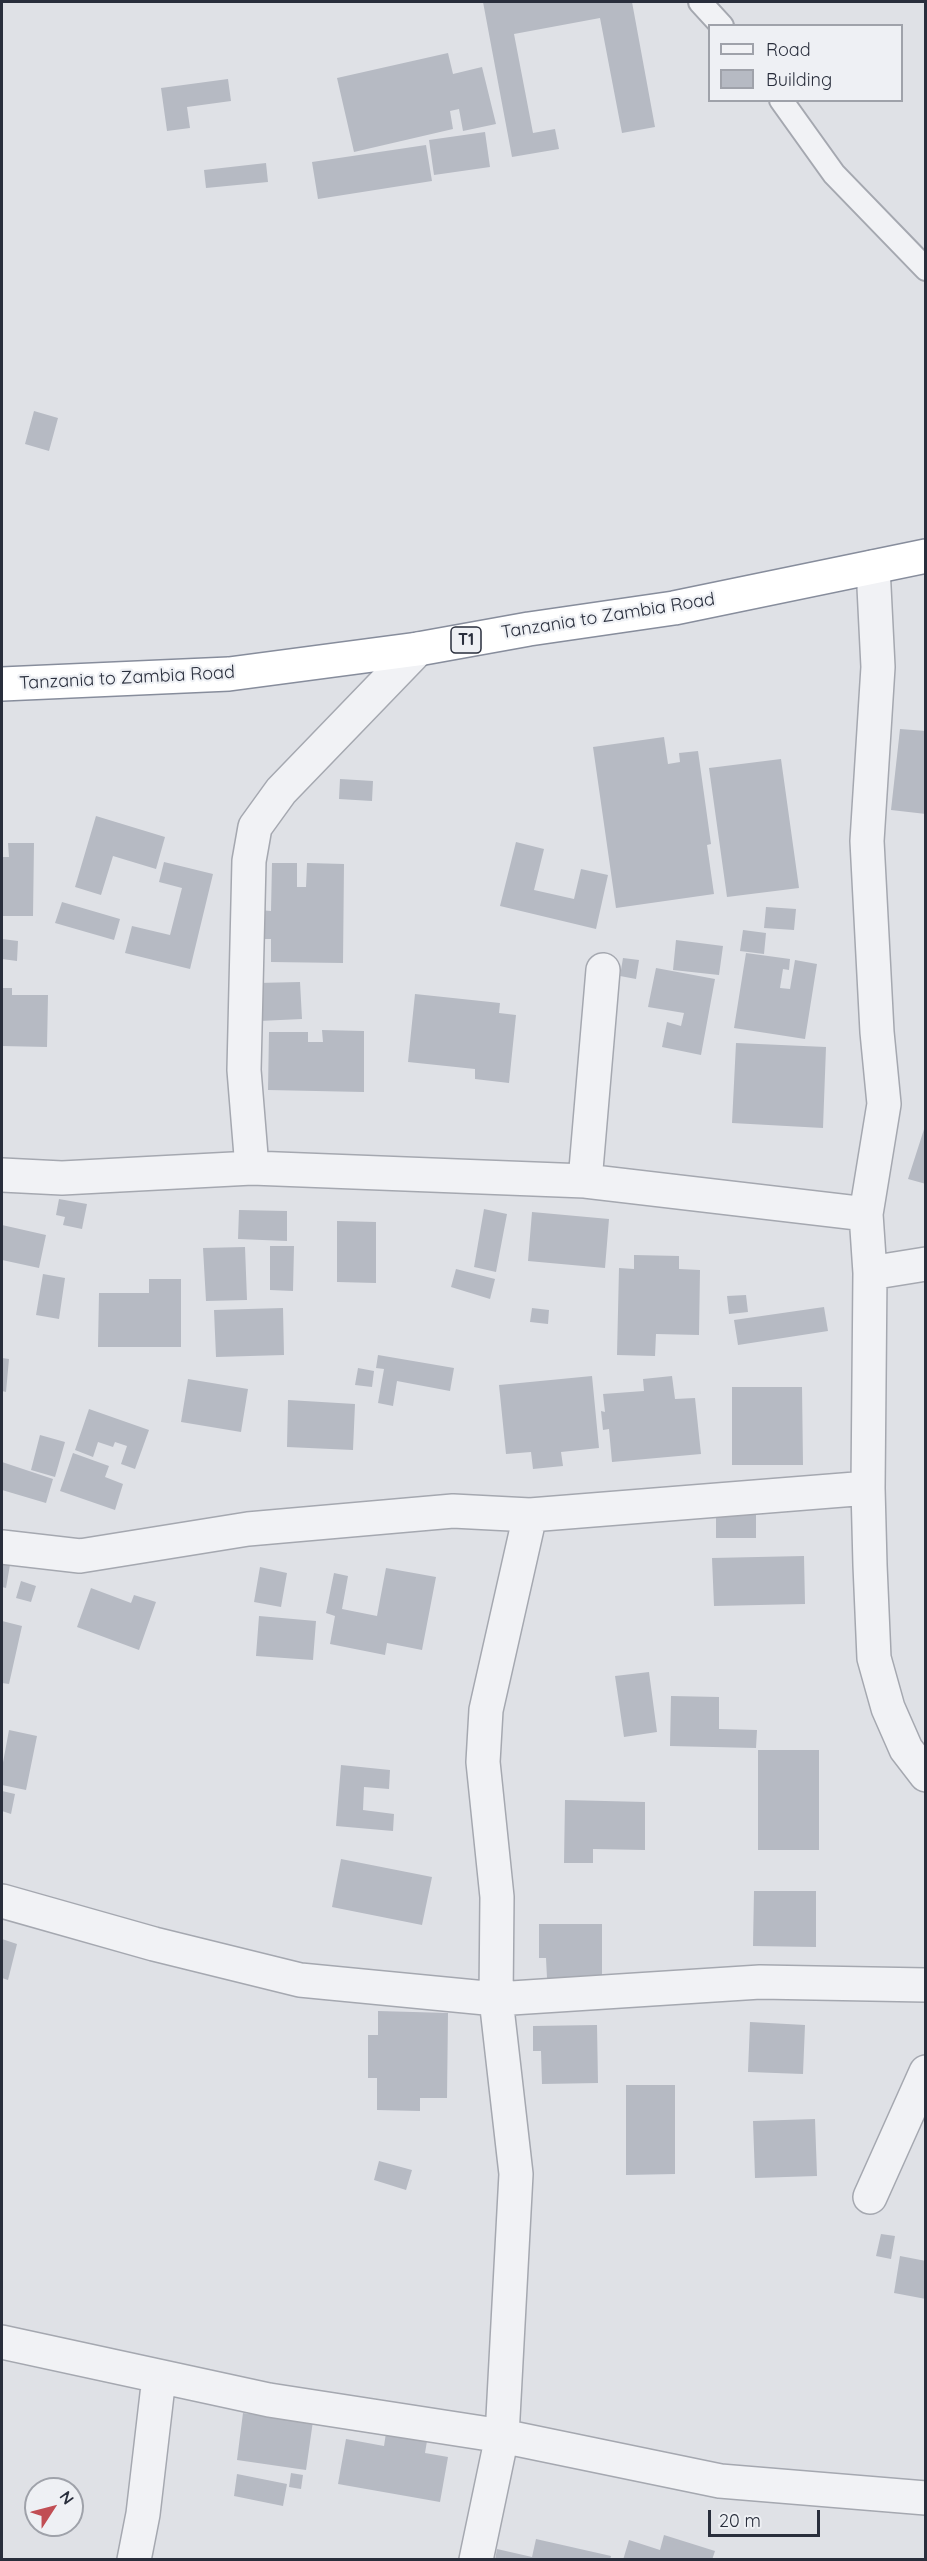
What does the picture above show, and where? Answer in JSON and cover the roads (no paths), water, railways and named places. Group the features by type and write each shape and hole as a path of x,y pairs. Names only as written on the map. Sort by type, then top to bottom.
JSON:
{"highway":[{"name":"Tanzania to Zambia Road","path":"2,684 229,674 418,649 529,629 674,608 926,556"}],"street":[{"path":"873,567 878,668 867,841 877,1032 884,1104 866,1214 870,1273 868,1488 874,1658 888,1708 906,1749 926,1775"},
{"path":"252,1168 244,1070 249,861 255,827 281,791 418,649"},
{"path":"585,1181 603,970"},
{"path":"2,1175 62,1178 252,1168 585,1181 866,1214"},
{"path":"870,1273 926,1264"},
{"path":"2,1547 80,1556 248,1529 453,1511 530,1515 868,1488"},
{"path":"476,2559 502,2436 516,2174 496,1999 497,1898 483,1762 486,1710 530,1515"},
{"path":"2,1901 154,1944 300,1980 496,1999 760,1982 926,1985"},
{"path":"870,2197 926,2072"},
{"path":"7,2351 269,2400 502,2436 720,2481 926,2498"},
{"path":"135,2559 143,2514 159,2378"}],"lane":[{"path":"700,2 720,24"},
{"path":"782,102 834,174 926,269"}]}
